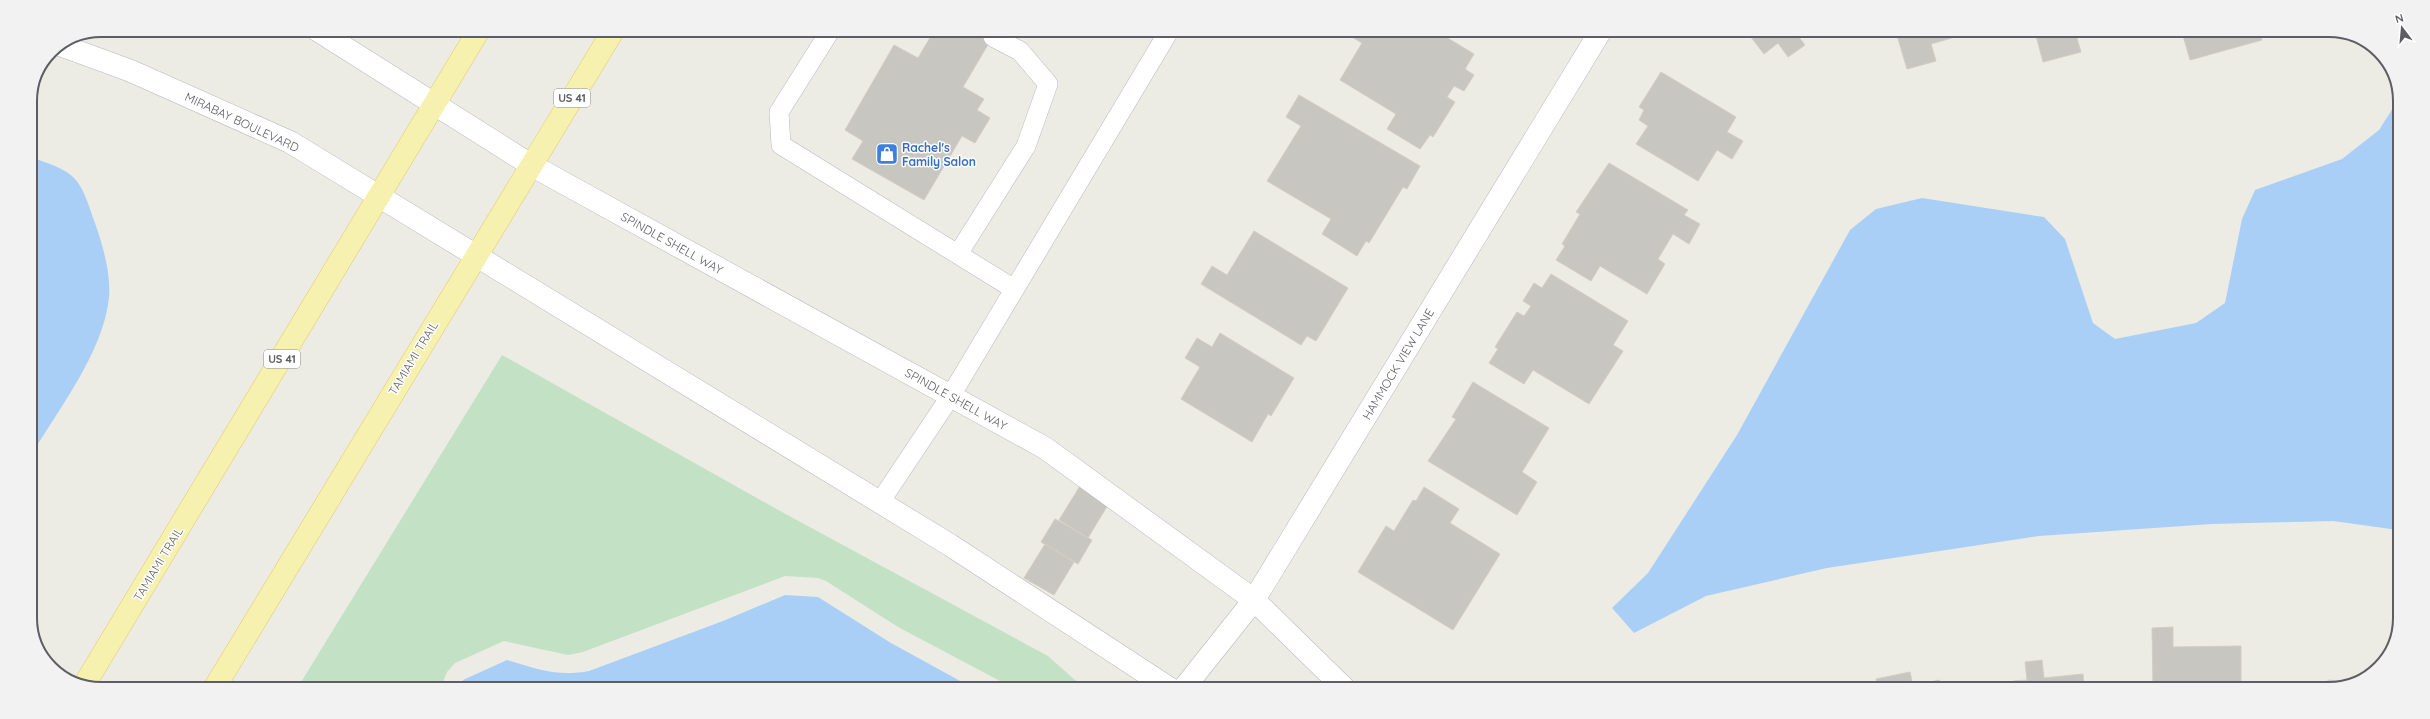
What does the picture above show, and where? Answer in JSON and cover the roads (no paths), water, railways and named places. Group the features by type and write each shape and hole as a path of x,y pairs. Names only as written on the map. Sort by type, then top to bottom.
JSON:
{"main road":[{"name":"TAMIAMI TRAIL","path":"87,680 476,37"},
{"name":"TAMIAMI TRAIL","path":"218,682 608,37"}],"street":[{"path":"328,37 531,165"},
{"name":"HAMMOCK VIEW LANE","path":"1189,682 1254,600 1597,37"},
{"name":"MIRABAY BOULEVARD","path":"67,48 131,71 290,142 475,255"},
{"name":"SPINDLE SHELL WAY","path":"531,165 1045,448 1254,600 1338,682"},
{"path":"475,255 950,545 1160,682"}],"lane":[{"path":"826,37 779,112 780,145 1014,289"},
{"path":"958,254 1026,146 1048,84 1020,51 993,37"},
{"path":"880,502 950,396 1165,37"}],"water":[{"path":"2393,108 2393,529 2333,521 2212,524 2039,536 1827,568 1706,596 1634,633 1612,608 1648,573 1737,435 1850,230 1876,209 1922,198 2044,217 2065,239 2093,323 2115,339 2196,323 2225,303 2242,219 2255,190 2342,159 2379,130"},
{"path":"37,160 58,167 74,178 80,186 90,207 108,269 109,298 105,319 89,360 66,401 37,446"},
{"path":"785,595 818,597 891,643 962,682 462,682 463,680 507,660 557,673 578,673 589,671 723,621"}],"place":[{"name":"Rachel's Family Salon","path":"887,154"}]}
